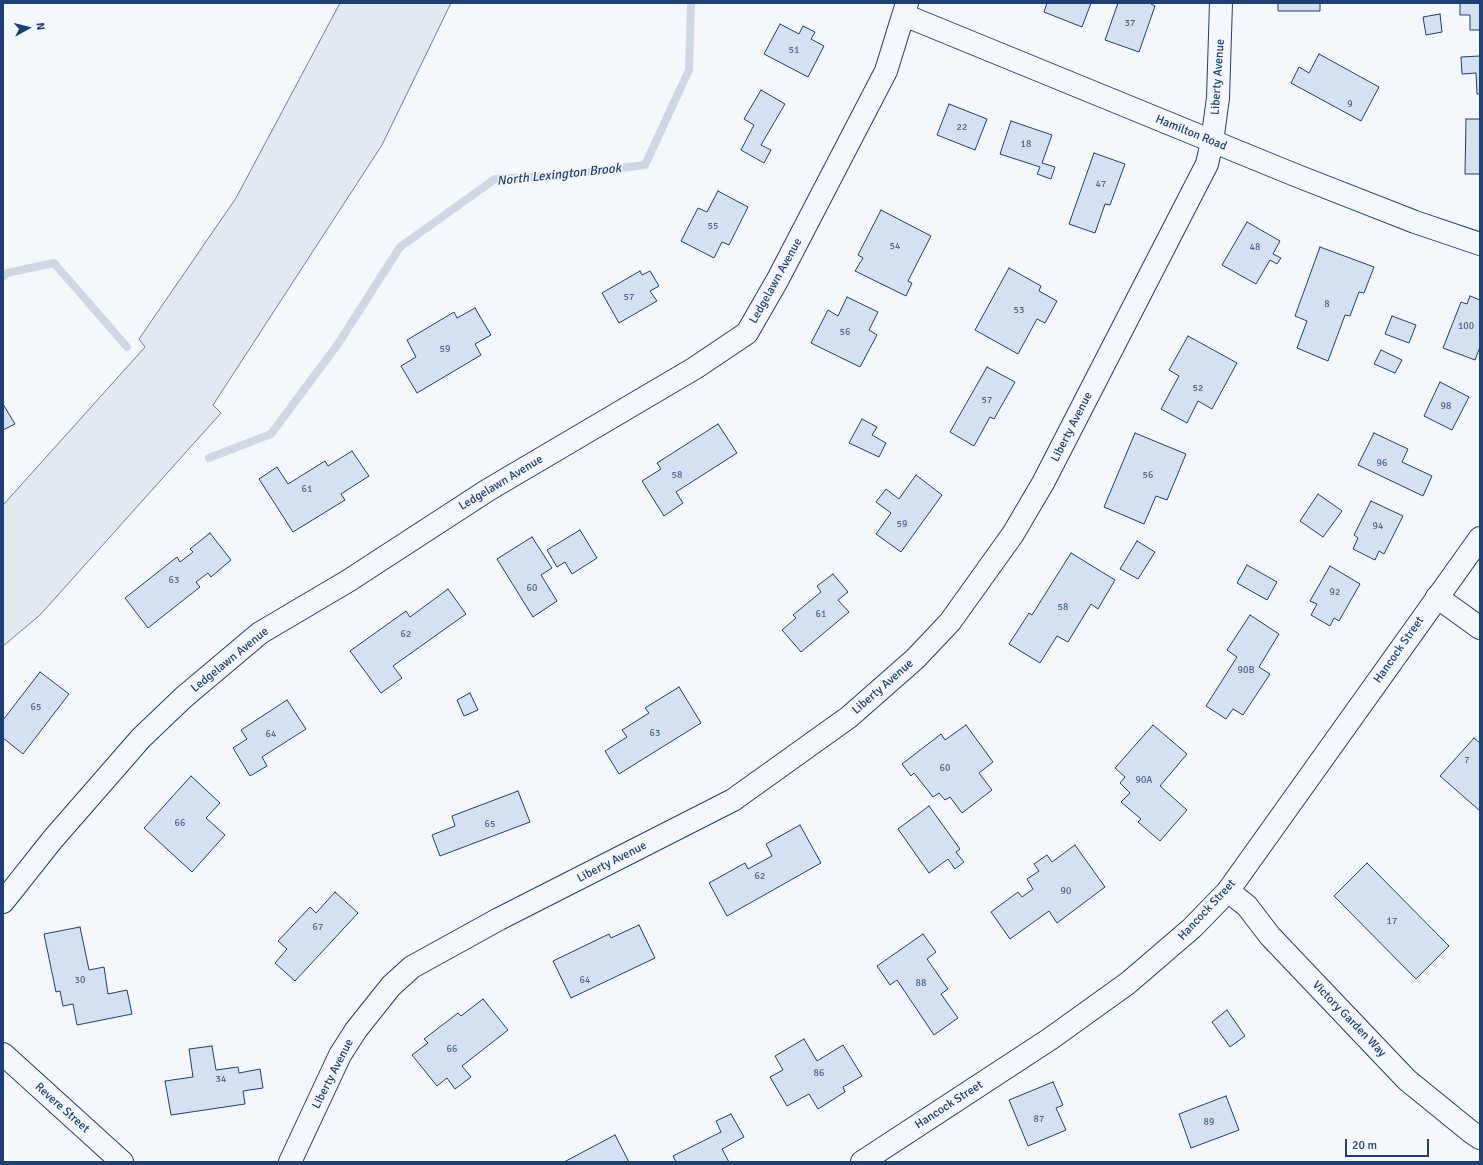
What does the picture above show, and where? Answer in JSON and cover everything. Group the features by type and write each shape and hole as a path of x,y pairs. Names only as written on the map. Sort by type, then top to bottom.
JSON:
{"street":[{"name":"Liberty Avenue","path":"290,1162 340,1055 356,1030 391,986 412,967 499,919 733,800 849,717 915,659 932,642 965,602 1013,534 1043,483 1207,164 1212,142 1218,98 1221,3"},
{"name":"Hamilton Road","path":"905,9 1212,142 1415,222 1480,244"},
{"name":"Ledgelawn Avenue","path":"3,902 53,839 141,738 184,697 260,633 348,581 488,490 689,371 747,333 778,280 886,71 905,9"},
{"name":"Hancock Street","path":"862,1162 1033,1050 1128,983 1192,928 1228,891 1478,538"},
{"path":"1437,597 1480,628"},
{"name":"Victory Garden Way","path":"1228,891 1247,906 1270,936 1407,1080 1480,1138"},
{"name":"Revere Street","path":"3,1054 122,1162"}],"shaded area":[{"path":"340,3 451,3 382,145 213,405 221,413 40,615 3,646 3,505 145,347 139,339 236,198"}],"building":[{"path":"1047,3 1091,3 1082,27 1044,12"},
{"path":"1118,3 1151,3 1155,6 1139,52 1105,40"},
{"path":"1278,3 1320,3 1320,11 1278,11"},
{"path":"1460,3 1480,3 1480,30 1470,30 1470,15 1460,15"},
{"path":"1440,14 1442,32 1426,35 1423,17"},
{"path":"780,24 799,34 803,26 815,32 811,39 824,46 808,77 764,54"},
{"path":"1319,54 1379,87 1361,121 1291,83 1299,67 1309,73"},
{"path":"1480,56 1480,94 1477,94 1476,73 1462,74 1461,57"},
{"path":"761,90 785,104 761,145 771,150 764,163 741,150 754,125 744,119"},
{"path":"949,104 987,119 975,150 937,135"},
{"path":"1466,119 1480,119 1480,174 1465,174"},
{"path":"1011,121 1052,135 1042,163 1055,167 1051,179 1037,174 1040,167 1000,154"},
{"path":"1094,153 1125,164 1110,205 1105,204 1095,233 1069,224"},
{"path":"718,191 748,207 729,245 722,242 714,258 681,241 698,208 707,212"},
{"path":"881,210 931,236 908,281 912,283 906,296 855,271 863,258 858,255"},
{"path":"1247,222 1280,241 1273,254 1281,258 1277,264 1270,260 1256,284 1222,265"},
{"path":"1320,247 1374,267 1364,293 1359,292 1350,316 1345,315 1328,361 1297,348 1307,321 1295,316"},
{"path":"1009,268 1041,286 1039,291 1057,301 1045,323 1037,319 1018,354 975,330"},
{"path":"640,271 642,275 650,271 659,286 650,291 657,301 619,323 602,293"},
{"path":"1470,296 1480,300 1480,347 1475,360 1443,348 1461,302 1467,304"},
{"path":"847,297 878,312 869,330 877,335 860,367 811,343 828,310 838,316"},
{"path":"475,308 491,335 475,344 481,355 417,393 401,366 416,357 407,340 454,312 457,318"},
{"path":"1392,316 1416,325 1409,343 1385,334"},
{"path":"1188,336 1237,363 1212,409 1198,401 1187,423 1161,409 1179,376 1169,370"},
{"path":"1381,350 1402,360 1395,373 1374,364"},
{"path":"987,367 1015,382 994,419 990,417 974,446 950,432"},
{"path":"1440,382 1469,397 1452,430 1424,416"},
{"path":"3,404 15,424 3,430"},
{"path":"862,419 877,427 872,435 886,443 879,457 849,443"},
{"path":"718,424 737,453 676,492 683,503 664,516 642,481 661,469 657,463"},
{"path":"1135,433 1186,454 1167,500 1156,496 1144,524 1104,507"},
{"path":"1374,433 1408,449 1402,462 1432,476 1423,496 1358,465"},
{"path":"352,451 369,476 341,494 345,500 293,532 259,479 277,467 288,484 325,461 328,466"},
{"path":"916,475 942,495 901,552 876,534 891,513 876,502 886,489 899,499"},
{"path":"1318,494 1342,511 1323,537 1300,521"},
{"path":"1371,501 1403,516 1384,554 1379,551 1375,560 1353,549 1358,538 1354,535"},
{"path":"580,530 597,558 572,574 565,562 557,567 547,550"},
{"path":"210,533 231,560 211,577 208,573 196,582 200,587 148,628 125,598 177,557 180,562 193,552 190,549"},
{"path":"532,537 552,568 541,575 557,601 533,617 497,559"},
{"path":"1137,541 1155,552 1138,579 1120,569"},
{"path":"1071,553 1115,580 1098,609 1091,604 1068,642 1057,636 1040,663 1009,644 1029,613 1032,615"},
{"path":"1247,565 1277,582 1267,600 1237,583"},
{"path":"1330,566 1360,584 1339,621 1334,618 1330,626 1311,615 1317,604 1310,601"},
{"path":"833,574 848,592 838,600 849,612 801,652 782,630 796,618 793,615 821,592 817,586"},
{"path":"448,589 466,614 393,666 402,678 381,693 350,651 406,611 410,617"},
{"path":"1250,615 1279,634 1259,667 1270,674 1243,715 1233,709 1226,719 1206,706 1237,657 1227,650"},
{"path":"40,672 69,694 23,754 3,738 3,720"},
{"path":"679,687 701,723 619,774 605,751 627,737 622,730 649,713 645,708"},
{"path":"470,693 478,710 464,716 457,700"},
{"path":"287,700 306,729 262,757 267,766 250,776 233,748 247,739 241,730"},
{"path":"966,725 993,762 979,773 992,790 962,813 950,797 945,800 939,793 933,797 914,773 911,776 902,764 941,734 945,740"},
{"path":"1153,725 1187,754 1160,786 1187,810 1160,841 1138,822 1141,819 1121,802 1130,793 1120,783 1125,777 1115,768"},
{"path":"1474,738 1480,743 1480,811 1440,776"},
{"path":"191,776 220,803 206,818 225,835 192,872 144,828"},
{"path":"518,791 530,822 440,856 432,835 455,826 452,816"},
{"path":"929,806 960,849 956,852 964,862 955,869 948,859 929,873 898,829"},
{"path":"800,825 821,863 727,916 709,883 745,863 748,869 772,856 766,844"},
{"path":"1075,845 1105,887 1057,923 1049,911 1010,939 991,912 1018,892 1022,897 1033,889 1027,879 1039,871 1034,864 1047,855 1052,862"},
{"path":"1367,863 1449,946 1416,979 1334,896"},
{"path":"335,892 358,913 295,981 275,963 287,949 278,941 310,907 316,913"},
{"path":"639,925 655,958 571,998 553,961 609,934 611,938"},
{"path":"80,927 89,970 104,967 108,994 127,990 132,1014 77,1025 73,1004 63,1006 60,991 56,992 44,934"},
{"path":"923,934 936,952 927,959 948,989 941,994 958,1018 934,1035 897,980 890,985 877,966"},
{"path":"483,999 508,1030 462,1066 471,1077 455,1089 447,1078 437,1086 412,1055 428,1043 424,1039 458,1013 461,1016"},
{"path":"1227,1010 1245,1036 1230,1047 1212,1022"},
{"path":"804,1039 817,1061 843,1045 862,1076 843,1087 845,1092 818,1109 809,1094 787,1106 770,1077 783,1070 775,1056"},
{"path":"212,1046 216,1070 238,1067 239,1073 260,1069 263,1088 243,1091 245,1104 171,1115 165,1081 193,1077 189,1049"},
{"path":"1053,1082 1063,1105 1056,1108 1066,1130 1028,1146 1009,1100"},
{"path":"1226,1096 1239,1130 1191,1148 1179,1114"},
{"path":"731,1114 744,1137 722,1149 729,1162 676,1162 673,1156 721,1132 716,1121"},
{"path":"615,1135 629,1162 564,1162"}],"waterway":[{"name":"North Lexington Brook","path":"209,458 271,434 338,344 400,247 495,179 565,175 645,165 689,70 691,3"},
{"name":"North Lexington Brook","path":"3,277 7,273 54,263 127,347"}]}
